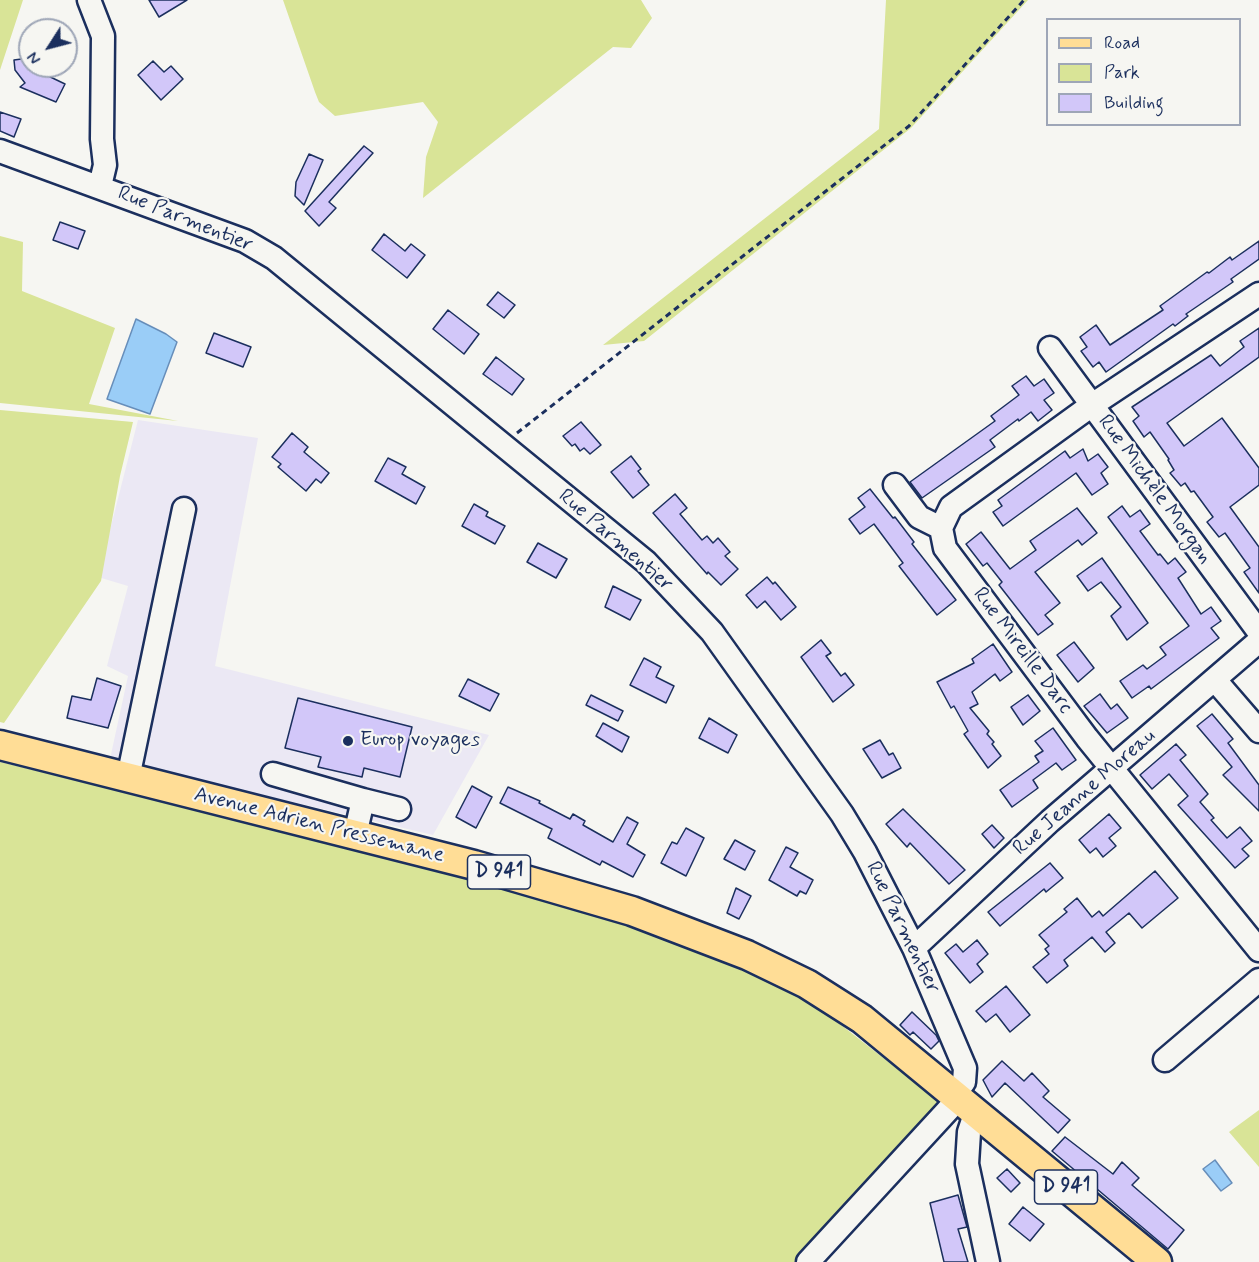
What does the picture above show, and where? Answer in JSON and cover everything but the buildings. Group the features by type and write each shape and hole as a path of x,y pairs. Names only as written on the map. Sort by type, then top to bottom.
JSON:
{"main road":[{"name":"Avenue Adrien Pressemane","path":"0,745 474,865 632,911 747,955 807,984 862,1019 963,1101"},
{"name":"D 941","path":"963,1101 1157,1262"}],"street":[{"path":"89,0 103,36 102,139 105,165 100,186"},
{"name":"Rue Parmentier","path":"0,151 245,241 274,258 646,562 712,632 842,814 865,852 914,948 965,1068 963,1101 969,1132 967,1164 988,1262"},
{"path":"895,485 919,517 941,528 951,507 1092,405 1259,294"},
{"name":"Rue Michèle Morgan","path":"1050,348 1259,632"},
{"path":"128,778 184,509"},
{"name":"Rue Mireille Darc","path":"941,528 945,548 1113,769 1259,950"},
{"name":"Rue Jeanne Moreau","path":"914,948 1050,821 1113,769 1259,640"},
{"path":"1215,680 1259,731"},
{"path":"273,774 399,809"},
{"path":"355,835 363,800"},
{"path":"1165,1060 1259,980"},
{"path":"808,1262 963,1101"}],"path":[{"path":"502,445 909,126 1024,0"}],"shaded area":[{"name":"Europ voyages","path":"138,420 258,438 215,666 489,735 433,835 110,759 128,676 107,666 128,586 98,577"}],"green space":[{"path":"0,0 23,0 0,70"},
{"path":"283,0 641,0 652,18 631,48 613,47 423,198 426,157 438,122 423,102 335,116 319,102"},
{"path":"886,0 1028,0 911,128 644,341 603,345 879,129"},
{"path":"0,236 23,242 22,291 115,328 89,404 178,421 0,403"},
{"path":"0,410 133,422 120,476 101,581 4,723 0,722"},
{"path":"0,762 508,883 740,965 791,986 940,1102 936,1113 801,1262 0,1262"},
{"path":"1259,1110 1259,1167 1229,1132"}],"water":[{"path":"136,319 177,342 150,414 107,399"},
{"path":"1215,1160 1232,1183 1221,1191 1203,1169"}],"place":[{"name":"Europ voyages","path":"348,741"}]}
